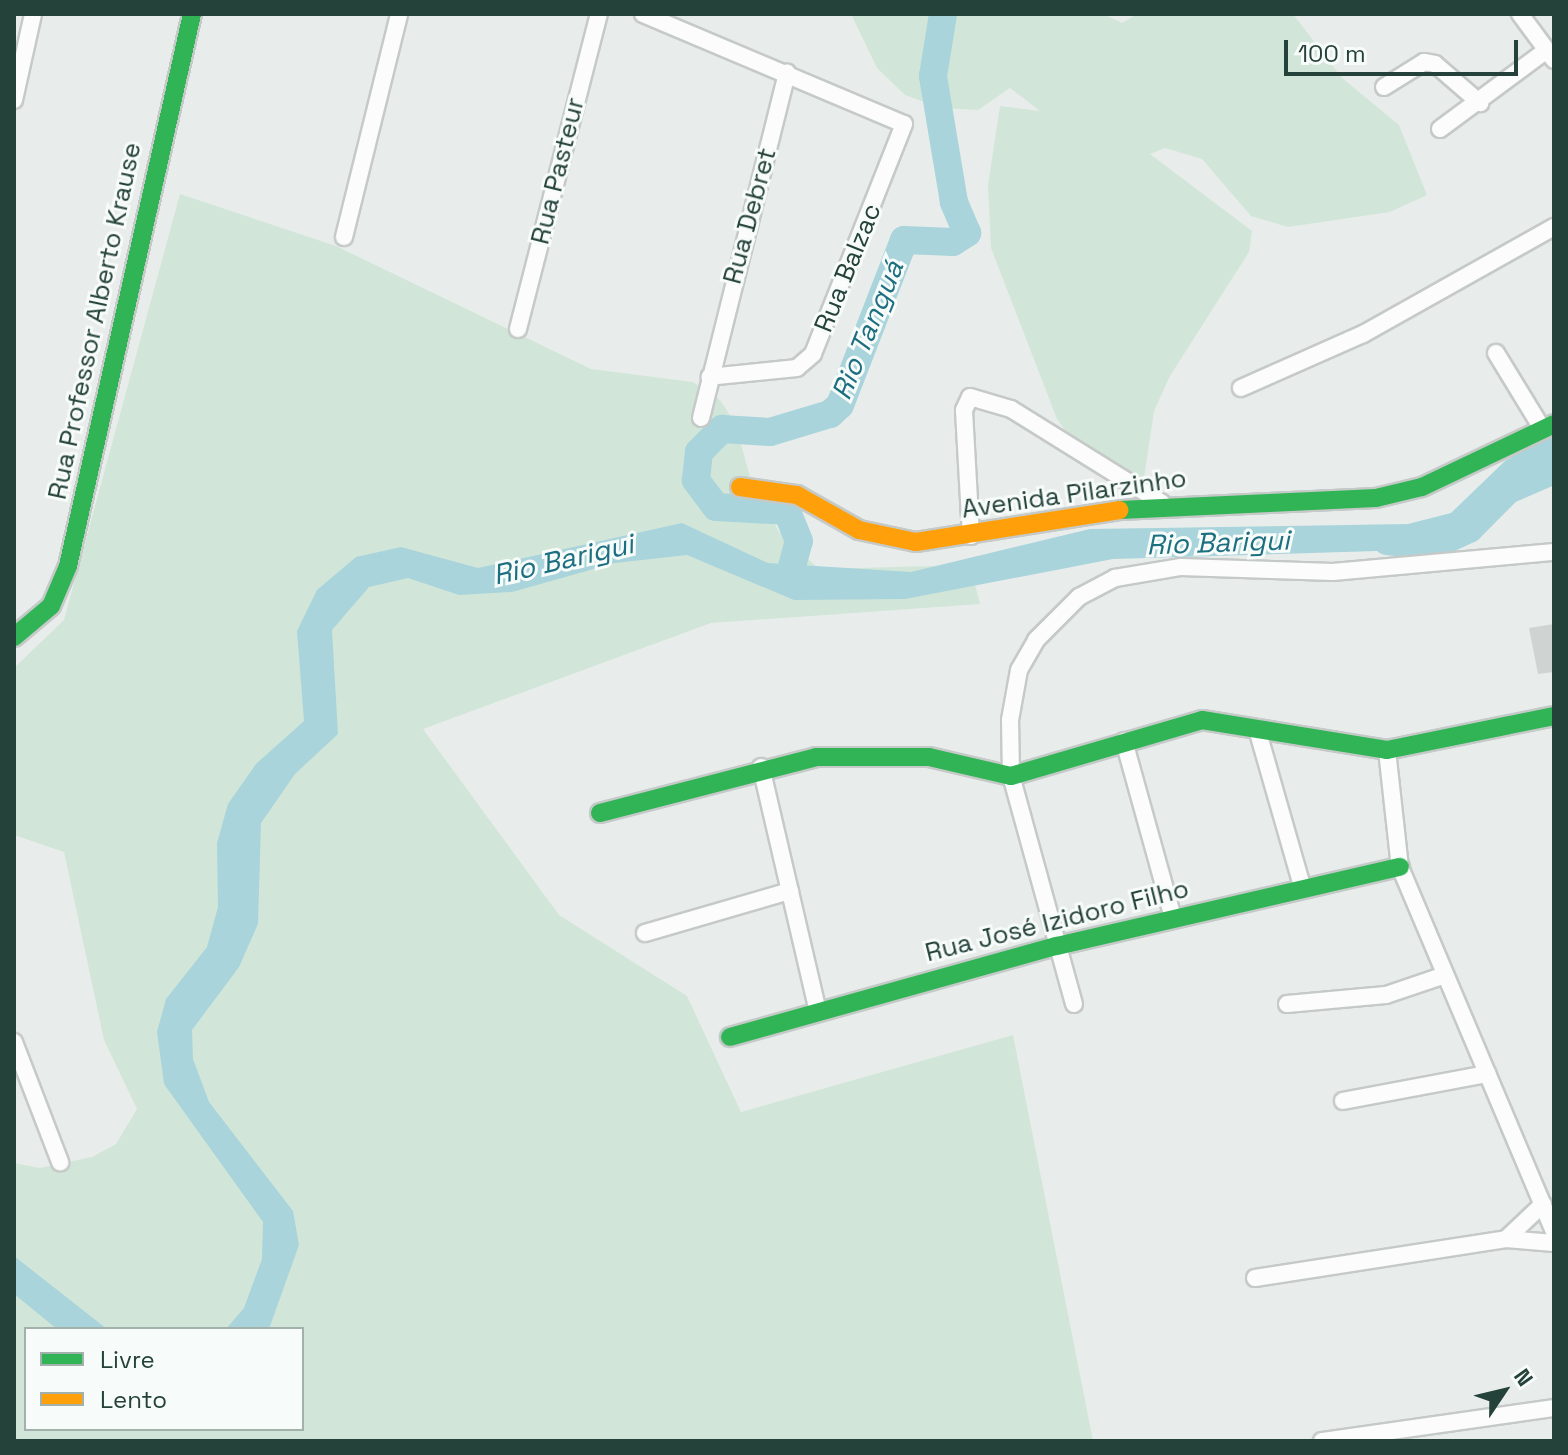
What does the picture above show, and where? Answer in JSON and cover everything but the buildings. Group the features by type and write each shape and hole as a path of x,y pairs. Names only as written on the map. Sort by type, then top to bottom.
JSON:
{"street":[{"path":"14,100 33,14"},
{"name":"Rua Professor Alberto Krause","path":"22,634 51,606 68,566 192,14"},
{"path":"344,237 399,14"},
{"name":"Rua Pasteur","path":"518,329 599,14"},
{"path":"643,14 787,73"},
{"path":"1440,129 1549,56 1520,14"},
{"path":"1384,87 1424,62 1480,103"},
{"name":"Rua Balzac","path":"709,377 797,368 813,354 904,124 787,73"},
{"name":"Rua Debret","path":"701,418 787,73"},
{"path":"1241,388 1363,334 1554,227"},
{"path":"1496,353 1547,424"},
{"path":"971,536 964,410 970,397 1011,409 1162,503"},
{"name":"Avenida Pilarzinho","path":"740,487 797,495 859,530 916,542 971,536 1162,503 1376,498 1422,487 1547,424"},
{"path":"1074,1004 1011,776 1019,670 1036,640 1079,597 1115,578 1181,567 1333,572 1554,552"},
{"path":"14,614 22,634"},
{"path":"600,813 761,767 865,754 929,757 1011,776 1202,720 1387,750 1554,716"},
{"path":"1257,729 1302,886"},
{"path":"1124,741 1173,918"},
{"path":"1387,750 1400,867 1554,1231"},
{"path":"761,767 818,1011"},
{"name":"Rua José Izidoro Filho","path":"730,1037 1057,946 1302,886 1400,867"},
{"path":"645,933 790,891"},
{"path":"1287,1004 1386,995 1445,975"},
{"path":"14,1042 60,1162"},
{"path":"1343,1101 1487,1074"},
{"path":"1506,1239 1543,1204"},
{"path":"1255,1278 1506,1239 1554,1243"},
{"path":"1322,1441 1554,1408"}],"green space":[{"path":"851,14 1103,14 1122,23 1137,14 1293,14 1342,78 1399,125 1427,195 1390,212 1288,227 1251,216 1202,159 1165,148 1150,154 1252,231 1249,252 1170,376 1154,411 1144,478 1129,492 1097,474 1057,419 991,248 988,185 1000,106 1040,111 1010,88 978,110 941,108 905,95 877,68"},
{"path":"180,194 336,246 591,369 693,382 720,400 735,423 751,480 779,532 819,569 970,565 980,604 711,623 423,729 559,915 687,996 741,1112 1013,1035 1093,1441 14,1441 14,1163 40,1168 92,1157 116,1144 137,1109 104,1040 64,852 14,835 14,668 64,620"}],"water":[{"path":"1554,433 1554,464 1509,480 1458,534 1410,550 1113,559 905,599 794,600 687,555 615,563 512,592 459,595 408,578 369,587 332,630 338,734 295,774 261,823 258,924 239,967 192,1030 193,1059 209,1102 293,1211 299,1245 270,1327 228,1327 244,1308 262,1259 263,1222 164,1084 157,1032 166,999 207,947 218,907 217,843 228,804 256,764 304,721 297,631 317,590 356,557 401,547 478,568 682,523 768,563 911,572 1090,529 1408,524 1451,513 1505,461"},
{"path":"14,1256 104,1327 55,1327 14,1294"}],"waterway":[{"name":"Rio Tanguá","path":"790,574 799,541 787,511 716,507 696,480 699,452 722,429 770,432 830,414 840,405 904,240 953,242 967,233 954,202 933,76 943,14"},
{"name":"Rio Barigui","path":"1387,541 1432,546 1469,529 1508,490 1554,470"}],"traffic: fast":[{"path":"14,637 51,606 68,566 192,14"},
{"path":"1120,510 1376,498 1422,487 1554,424"},
{"path":"600,813 816,757 929,757 1011,776 1202,720 1387,750 1554,716"},
{"path":"730,1037 1057,946 1400,867"}],"traffic: slow":[{"path":"740,487 797,495 859,530 916,542 1120,510"}]}
